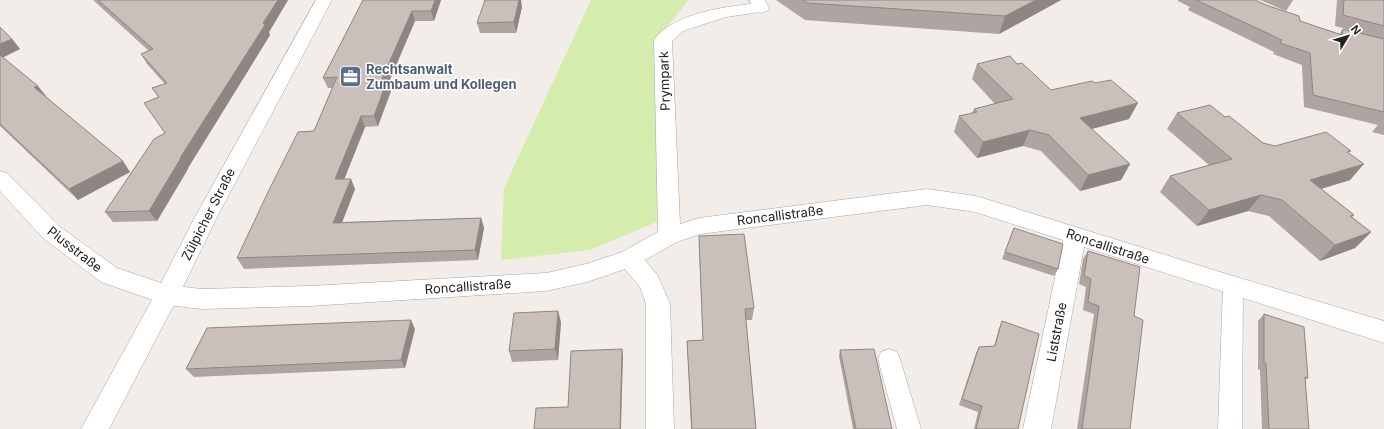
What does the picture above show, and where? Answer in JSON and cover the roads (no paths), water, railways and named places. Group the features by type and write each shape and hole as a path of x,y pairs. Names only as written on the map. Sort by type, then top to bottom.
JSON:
{"street":[{"name":"Zülpicher Straße","path":"95,429 167,295 206,217 324,0"},
{"name":"Prympark","path":"669,236 663,40 677,27 717,14 759,4"},
{"name":"Piusstraße","path":"0,178 51,232 109,275 167,295"},
{"name":"Roncallistraße","path":"167,295 202,299 309,296 546,282 587,273 630,258 669,236 699,226 927,197 976,204 1233,286 1384,332"},
{"name":"Liststraße","path":"1037,429 1075,235"},
{"path":"630,258 650,283 658,304 660,429"}],"lane":[{"path":"1230,429 1233,286"},
{"path":"889,359 909,429"}],"place":[{"name":"Rechtsanwalt Zumbaum und Kollegen","path":"351,76"}]}
